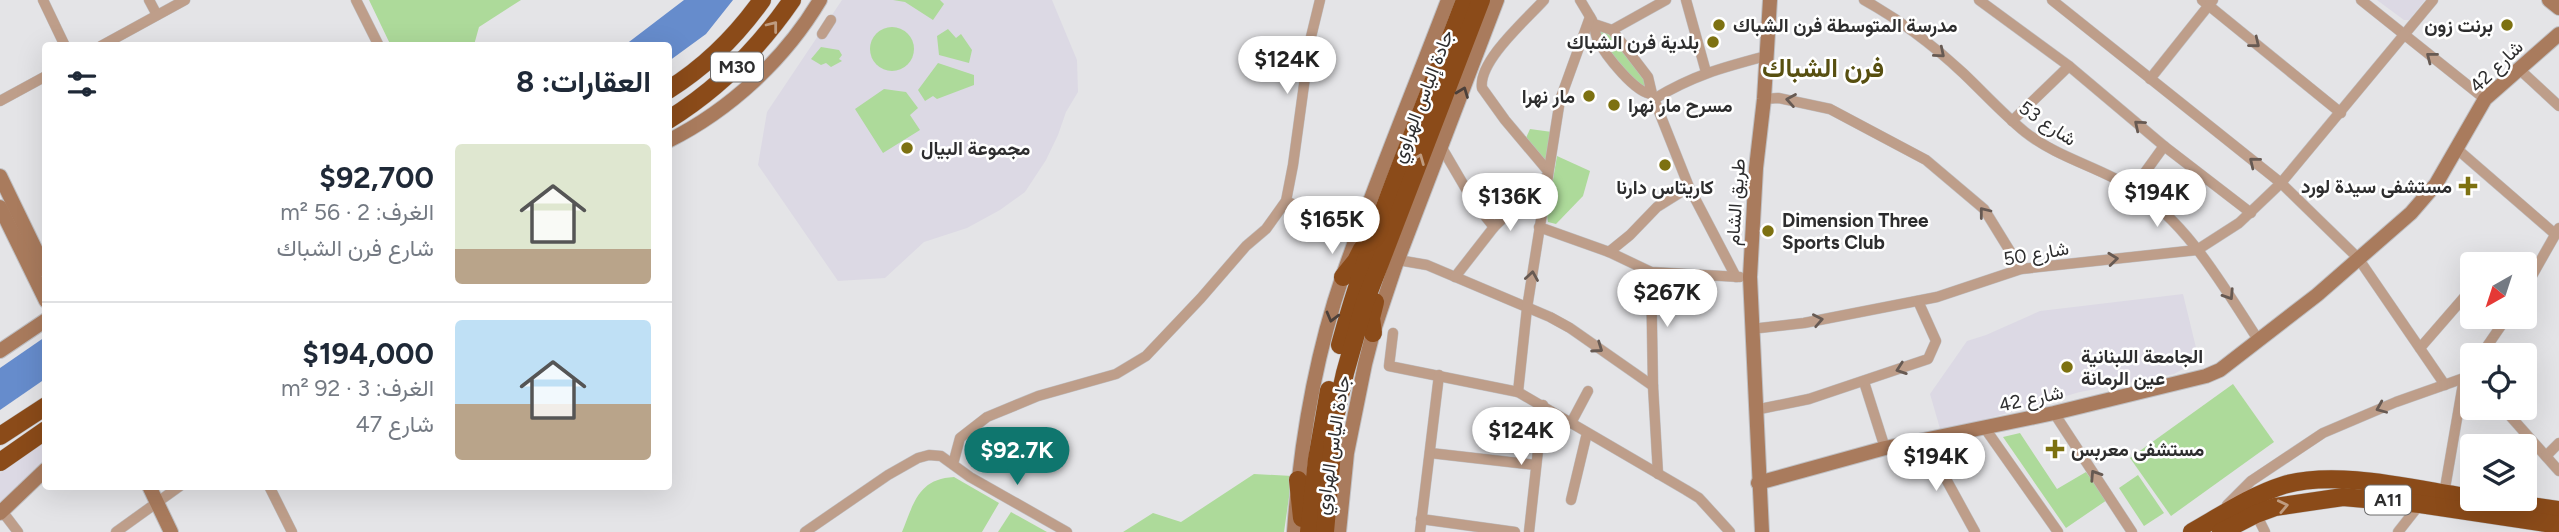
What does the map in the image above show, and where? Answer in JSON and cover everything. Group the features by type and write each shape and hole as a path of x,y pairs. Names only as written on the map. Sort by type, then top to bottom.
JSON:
{"highway":[{"name":"M30","path":"672,87 691,75 731,38 762,0"},
{"name":"M30","path":"672,117 705,95 729,74 764,38 792,0"},
{"name":"جادة إلياس الهراوي","path":"1309,532 1322,426 1353,297 1391,190 1465,0"},
{"name":"جادة إلياس الهراوي","path":"1325,532 1335,418 1364,302 1481,0"},
{"path":"1343,277 1356,261 1376,213 1391,190"},
{"path":"1373,333 1372,312 1397,238 1398,215"},
{"path":"0,436 42,409"},
{"path":"0,461 42,433"},
{"name":"A11","path":"2219,525 2251,499 2285,485 2312,481 2340,478 2460,496"},
{"path":"1298,480 1302,532"},
{"path":"1331,532 1338,494 1343,485"},
{"name":"A11","path":"2192,532 2275,507 2320,498 2343,497 2420,504 2556,523"},
{"name":"A11","path":"2518,511 2556,523"}],"street":[{"path":"43,0 63,42"},
{"path":"149,0 157,15"},
{"path":"108,42 185,0"},
{"path":"356,0 377,42"},
{"path":"672,139 721,109 758,77 785,47 820,0"},
{"path":"953,464 960,438 987,417 1038,397 1116,374 1146,356 1202,298 1245,246 1266,229 1286,201 1310,41 1320,0"},
{"name":"جادة إلياس الهراوي","path":"1294,532 1298,480 1319,364 1343,277 1448,0"},
{"name":"جادة إلياس الهراوي","path":"1364,364 1373,333 1497,0"},
{"path":"1544,0 1492,57 1481,81 1482,88 1505,120 1548,173"},
{"path":"1580,0 1592,20 1598,41 1626,77 1653,97"},
{"path":"1612,30 1666,0"},
{"path":"1686,0 1706,72"},
{"name":"طريق الشام","path":"1762,532 1751,329 1743,277 1765,99 1770,0"},
{"name":"شارع 53","path":"1864,0 1916,33 1962,72 2012,121 2051,150 2133,189 2163,213 2197,250 2259,341"},
{"path":"1979,0 2069,66 2164,146 2251,213"},
{"path":"2052,0 2067,4 2150,79 2281,183 2358,258 2445,385"},
{"path":"2361,0 2485,99"},
{"name":"شارع 50","path":"1751,329 1804,323 1937,297 2021,269 2197,250 2251,213 2281,183 2433,0"},
{"path":"2549,0 2559,8"},
{"path":"2150,79 2208,2 2341,113"},
{"path":"822,34 831,20"},
{"path":"1518,392 1527,308 1560,100 1573,59 1592,20"},
{"path":"1592,20 1612,30 1648,77 1653,97 1689,187 1743,277"},
{"name":"شارع 42","path":"1758,484 1885,448 2054,413 2206,376 2230,364 2317,295 2425,199 2485,99 2559,34"},
{"path":"1653,97 1706,72 1766,56"},
{"path":"2012,121 2069,66"},
{"path":"2519,69 2559,106"},
{"path":"0,101 42,78"},
{"path":"1765,99 1778,98 1830,109 1926,160 1984,209 2021,269"},
{"path":"2133,189 2164,146"},
{"path":"1442,148 1473,201 1494,228"},
{"path":"2457,149 2557,231 2538,265"},
{"path":"1455,277 1494,228 1548,173"},
{"path":"0,176 42,263"},
{"path":"1608,252 1630,235 1657,207 1689,187"},
{"path":"1286,201 1345,228"},
{"path":"0,207 42,293"},
{"path":"1539,227 1608,252 1651,272 1743,277"},
{"path":"1402,257 1427,265 1570,328 1653,386"},
{"path":"1651,272 1658,474"},
{"path":"1755,410 1809,399 1923,361 1931,355 1936,341 1918,301"},
{"path":"2420,348 2460,302"},
{"path":"0,351 42,323"},
{"path":"1393,333 1389,366 1518,392 1699,498 1730,532"},
{"name":"جادة الياس الهراوي","path":"1339,532 1343,485 1364,364"},
{"path":"1420,532 1439,375"},
{"path":"2219,525 2251,481 2323,433 2460,377"},
{"path":"1864,382 1885,448"},
{"path":"1571,423 1588,391"},
{"path":"1529,532 1543,405"},
{"path":"2054,413 2132,532"},
{"path":"2444,494 2460,419"},
{"path":"2514,420 2559,471"},
{"path":"1984,427 2058,532"},
{"path":"1571,500 1587,433"},
{"path":"1924,439 1975,532"},
{"path":"2546,456 2559,443"},
{"path":"1430,453 1536,466"},
{"path":"805,532 888,475 918,458 941,456 970,477 1067,532"},
{"path":"18,532 1,512 42,473"},
{"path":"151,490 171,532"},
{"path":"116,532 175,490"},
{"path":"271,490 292,532"},
{"path":"2398,532 2420,504"},
{"path":"2256,514 2265,532"},
{"path":"1421,519 1515,532"}],"shaded area":[{"name":"مجموعة البيال","path":"842,0 1052,0 1077,60 1078,92 1066,112 1046,160 1025,192 1000,210 967,228 924,242 885,278 838,281 758,165 767,112"},
{"path":"2377,0 2425,0 2409,20 2404,20"},
{"name":"الجامعة اللبنانية عين الرمانة","path":"2183,294 2199,360 2174,374 2080,392 1941,432 1930,394 1967,341 2040,311"},
{"path":"42,444 42,466 0,506 0,473"}],"green space":[{"path":"369,0 521,0 479,27 475,42 389,42"},
{"path":"893,0 940,0 944,4 933,20 905,2"},
{"path":"892,27 901,28 908,33 913,40 913,58 908,65 901,70 892,71 883,70 876,65 871,58 870,49 871,40 876,33 883,28"},
{"path":"1605,27 1652,86 1640,90 1596,34"},
{"path":"948,29 956,38 961,34 972,50 969,63 939,55 937,36"},
{"path":"821,47 839,50 842,55 839,59 842,61 831,67 811,59"},
{"path":"938,63 974,75 974,85 937,99 933,96 925,101 918,90"},
{"path":"884,89 906,92 918,108 910,115 920,130 883,153 855,109"},
{"path":"1530,129 1552,132 1548,170 1526,138"},
{"path":"1557,156 1590,171 1583,196 1556,224 1548,222 1547,215"},
{"path":"2233,384 2274,442 2171,516 2130,458"},
{"path":"2020,433 2057,489 2086,472 2107,500 2066,528 2003,437"},
{"path":"1254,474 1292,476 1284,532 1123,532 1153,513 1181,522"},
{"path":"2138,475 2164,513 2144,526 2119,488"},
{"path":"954,477 999,503 982,532 902,532 919,494 932,482"},
{"path":"1011,512 1047,532 998,532"}],"water":[{"path":"684,0 733,0 706,34 672,59 672,42 629,42"},
{"path":"42,339 42,381 0,410 0,368"}],"place":[{"name":"مدرسة المتوسطة فرن الشباك","path":"1719,25"},
{"name":"برنت زون","path":"2507,25"},
{"name":"بلدية فرن الشباك","path":"1713,42"},
{"name":"مار نهرا","path":"1589,96"},
{"name":"مسرح مار نهرا","path":"1614,105"},
{"name":"مجموعة البيال","path":"907,148"},
{"name":"كاريتاس دارنا","path":"1665,165"},
{"name":"مستشفى سيدة لورد","path":"2468,186"},
{"name":"Dimension Three Sports Club","path":"1768,231"},
{"name":"الجامعة اللبنانية عين الرمانة","path":"2067,367"},
{"name":"مستشفى معربس","path":"2055,449"}],"district":[{"name":"فرن الشباك","path":"1823,68"}]}
